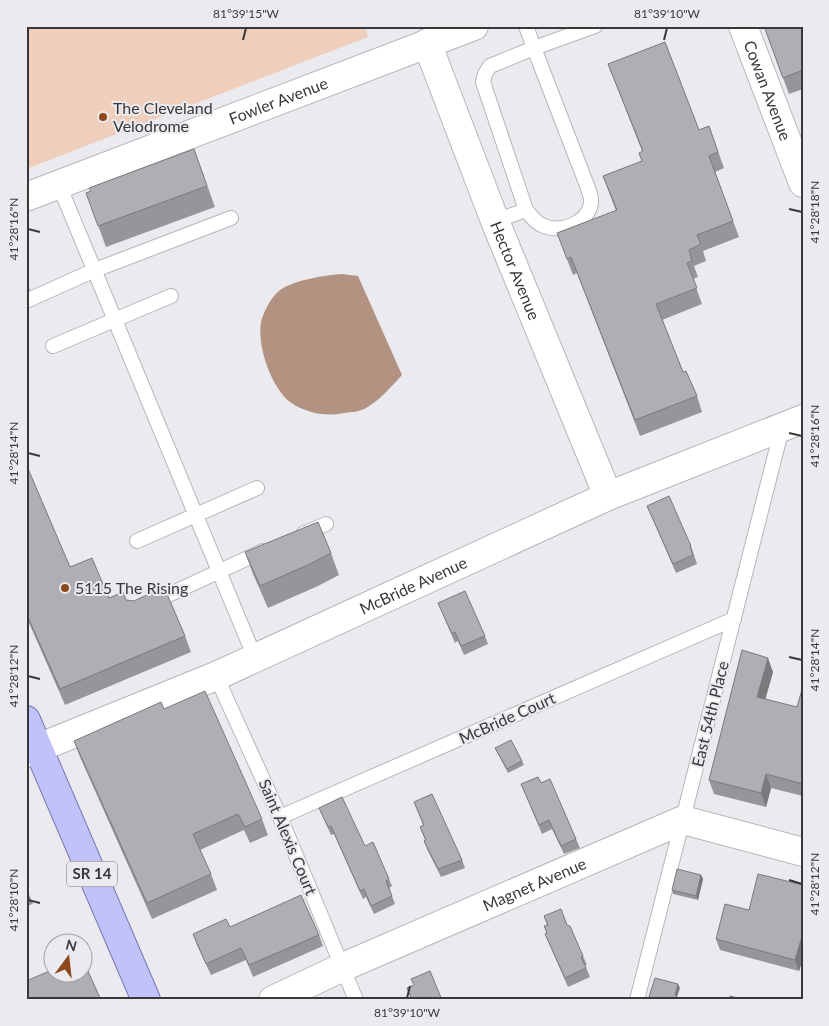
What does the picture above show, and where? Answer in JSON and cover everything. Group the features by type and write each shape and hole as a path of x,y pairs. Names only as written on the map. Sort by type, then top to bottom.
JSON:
{"main road":[{"name":"SR 14","path":"26,720 33,750 146,1000"}],"street":[{"name":"Fowler Avenue","path":"26,197 474,26"},
{"name":"Cowan Avenue","path":"743,26 803,183"},
{"name":"Hector Avenue","path":"427,43 495,221 608,496"},
{"name":"McBride Avenue","path":"33,750 216,676 608,496 793,424"},
{"path":"684,820 803,852"},
{"name":"Magnet Avenue","path":"273,1000 343,967 684,820"}],"lane":[{"path":"526,26 534,48 588,188 591,204 584,217 576,224 560,229 544,226 536,221 526,210 482,82 490,66 534,48 595,26"},
{"path":"60,185 255,658"},
{"path":"495,221 526,210"},
{"path":"26,301 95,270 231,218"},
{"path":"53,346 171,296"},
{"name":"East 54th Place","path":"637,1000 734,620 793,424"},
{"path":"137,541 257,488"},
{"path":"290,540 326,524"},
{"path":"137,609 272,547"},
{"name":"McBride Court","path":"280,817 734,620"},
{"name":"Saint Alexis Court","path":"216,676 280,817 356,1000"}],"shaded area":[{"name":"The Cleveland Velodrome","path":"26,26 365,26 368,37 26,169"},
{"path":"342,274 358,276 402,375 381,397 364,409 330,415 303,409 290,402 283,395 271,376 263,354 260,332 261,322 268,304 280,290 302,281"}],"building":[{"path":"764,26 803,26 803,70 783,78"},
{"path":"665,42 699,130 709,126 718,152 709,156 733,221 697,235 701,244 689,250 692,261 687,263 697,288 656,304 683,372 686,371 697,396 635,420 571,257 567,259 557,233 617,210 603,176 642,161 639,153 643,151 608,64"},
{"path":"194,149 207,186 98,226 86,193 91,191 89,188"},
{"name":"5115 The Rising","path":"26,464 70,567 92,558 109,598 123,592 126,600 134,601 164,587 185,636 60,689 26,613"},
{"path":"669,496 691,546 693,555 673,564 647,506"},
{"path":"318,522 331,553 260,586 245,552"},
{"path":"465,591 485,636 461,646 455,632 452,634 438,603"},
{"path":"742,650 768,658 757,697 797,707 803,686 803,784 766,774 761,793 709,780"},
{"path":"205,691 262,819 245,827 238,814 193,834 211,874 147,903 74,741 161,702 164,709"},
{"path":"511,740 522,761 507,769 495,748"},
{"path":"538,777 541,783 550,779 576,839 561,846 549,820 539,825 521,784"},
{"path":"432,794 462,860 438,869 424,841 426,840 420,827 424,825 414,802"},
{"path":"342,797 365,846 373,842 389,879 386,881 392,896 371,906 364,889 360,891 331,826 328,827 319,808"},
{"path":"677,869 701,875 696,896 672,890"},
{"path":"758,874 803,885 803,933 795,960 716,939 725,904 749,910"},
{"path":"301,895 319,935 249,965 241,948 206,964 193,934 226,919 230,927"},
{"path":"561,909 583,956 581,957 586,968 565,978 545,934 547,933 544,926 548,925 544,916"},
{"path":"430,971 442,1000 412,1000 407,988 414,985 411,979"},
{"path":"42,974 42,984 92,984 92,980 101,1000 26,1000 26,981"},
{"path":"655,978 678,984 675,995 677,996 676,1000 648,1000"},
{"path":"730,996 746,1000 729,1000"}],"place":[{"name":"The Cleveland Velodrome","path":"103,117"},
{"name":"5115 The Rising","path":"65,588"}]}
